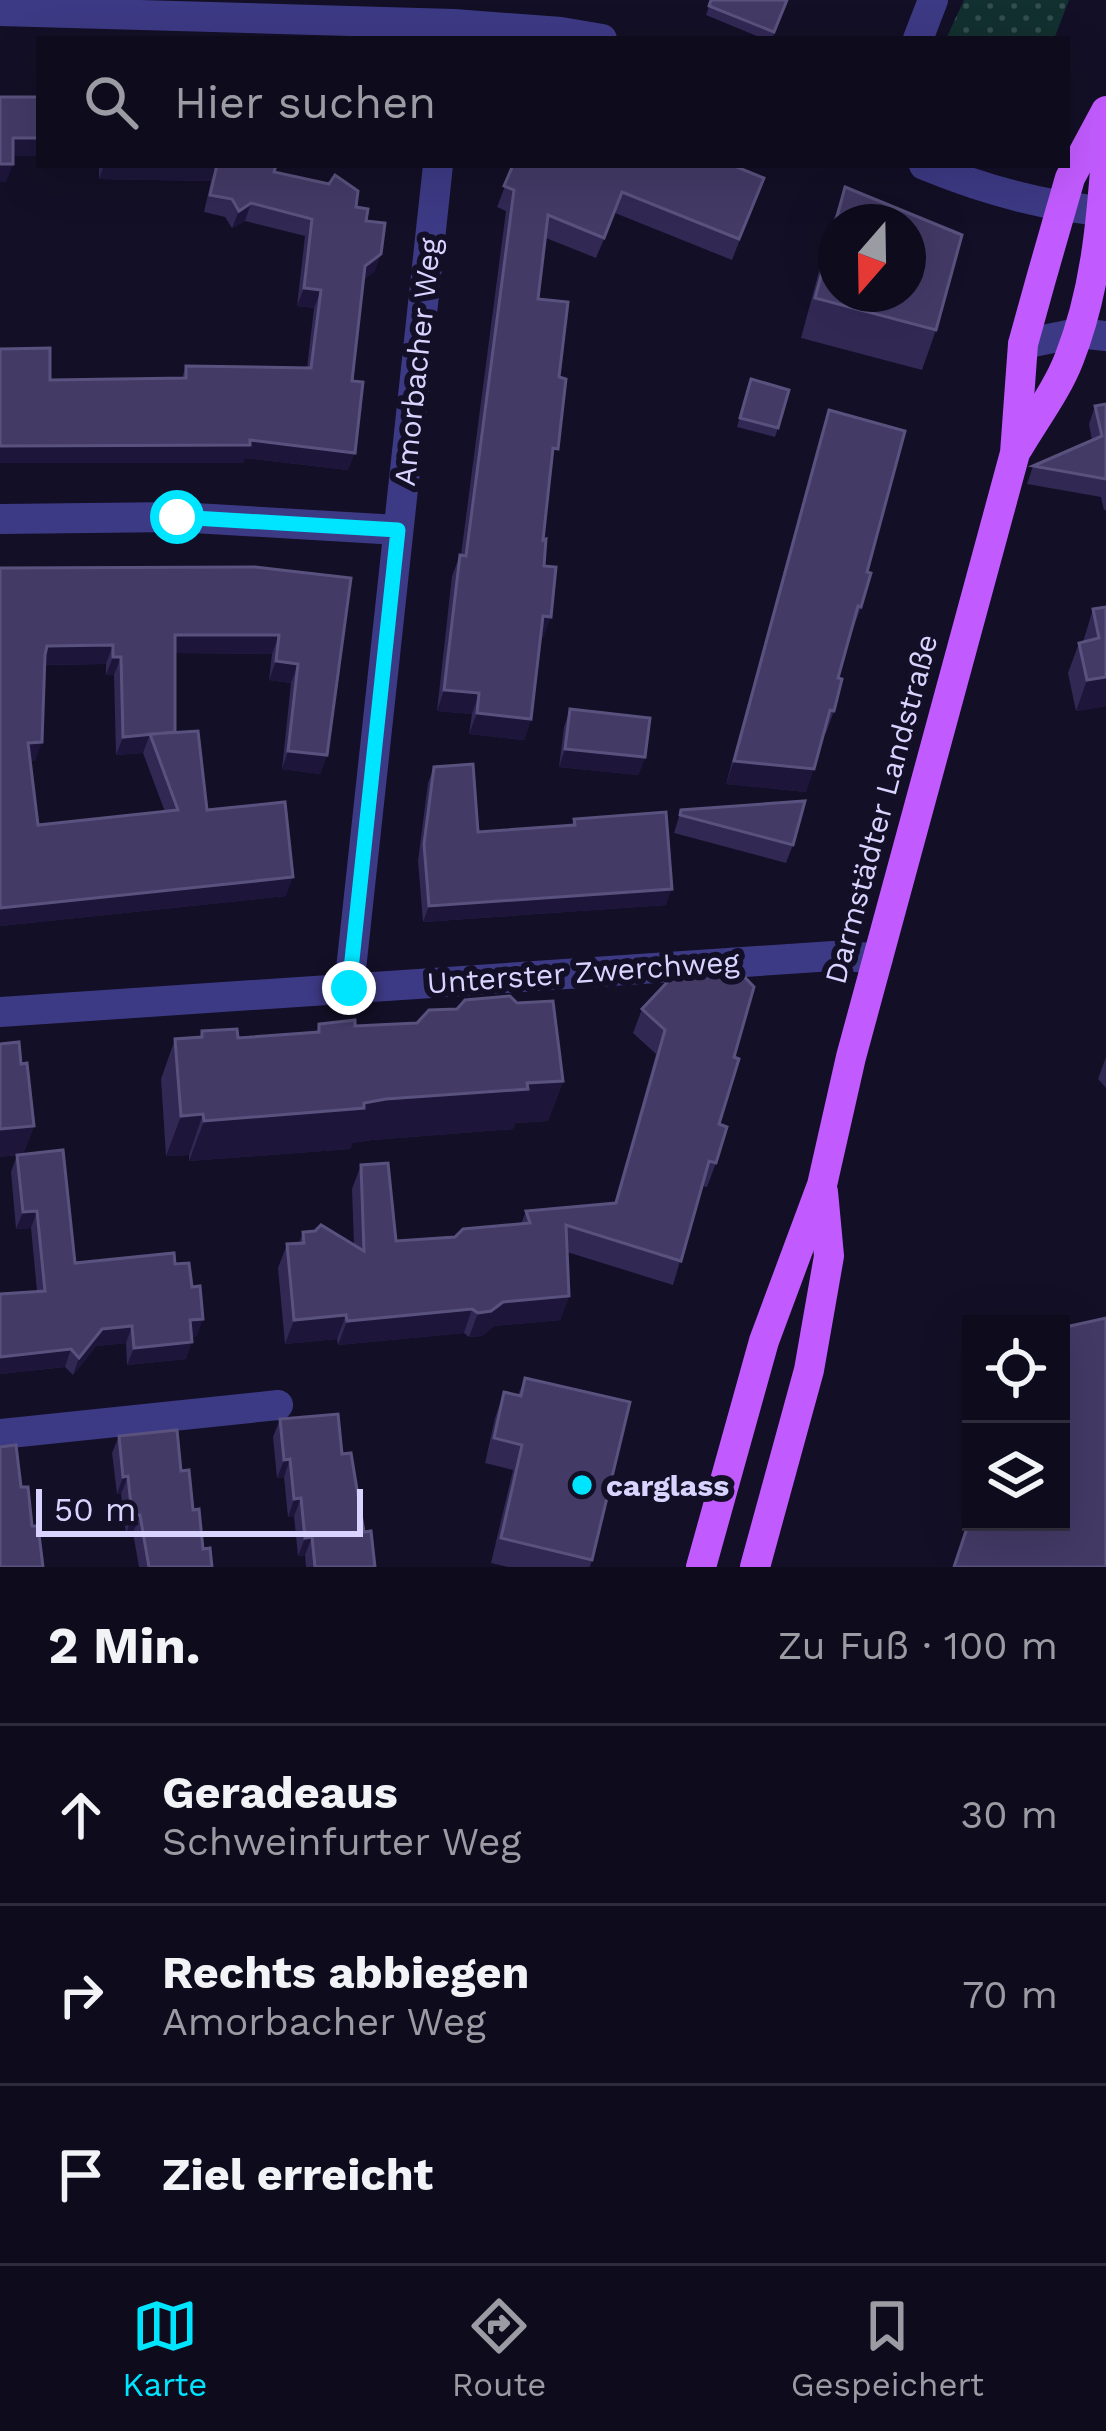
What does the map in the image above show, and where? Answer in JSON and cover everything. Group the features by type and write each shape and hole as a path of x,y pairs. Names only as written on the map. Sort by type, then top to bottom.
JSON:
{"main road":[{"name":"Darmstädter Landstraße","path":"700,1567 764,1341 822,1185 839,1103 1016,453 1023,344 1070,178 1106,111"},
{"name":"Darmstädter Landstraße","path":"1016,453 1068,363 1092,334 1106,157"},
{"name":"Darmstädter Landstraße","path":"755,1567 809,1370 825,1279 829,1256 822,1185"}],"street":[{"path":"919,36 933,0"},
{"path":"0,11 451,21 584,36"},
{"name":"Amorbacher Weg","path":"349,988 438,168"},
{"path":"933,168 1062,208 1105,213"},
{"path":"1023,344 1092,334"},
{"path":"0,519 177,517 398,530"},
{"name":"Unterster Zwerchweg","path":"0,1012 832,956 878,958"},
{"path":"0,1434 278,1405"}],"green space":[{"path":"964,0 1069,0 1055,36 947,36"}],"building":[{"path":"711,0 787,0 774,32 709,6"},
{"path":"0,97 36,97 36,138 13,138 13,164 0,164"},
{"path":"216,168 275,168 274,172 329,184 335,175 358,191 356,207 368,209 366,221 385,223 381,254 365,266 352,381 363,382 355,453 250,440 250,445 0,446 0,349 50,348 50,380 186,378 186,366 311,368 321,290 304,288 312,219 251,203 239,211 232,199 210,195"},
{"path":"512,168 739,168 764,178 739,239 622,192 604,238 548,215 538,299 568,302 559,377 566,379 543,540 544,566 556,567 551,617 543,616 531,719 477,713 479,693 444,690 514,190 504,186"},
{"path":"845,187 886,204 840,204"},
{"path":"926,220 962,235 936,330 868,312 926,312"},
{"path":"751,379 789,390 778,428 740,418"},
{"path":"1106,404 1106,479 1033,466 1102,436 1095,406"},
{"path":"829,410 905,431 867,572 871,573 838,678 842,679 834,711 830,710 814,769 734,761"},
{"path":"255,567 351,578 327,755 288,751 298,664 276,661 279,635 175,635 175,732 162,733 198,731 207,810 285,802 293,877 0,908 0,568","holes":["113,645 113,657 121,657 123,737 150,734 178,810 38,825 28,743 42,742 47,646"]},
{"path":"1106,607 1106,677 1087,680 1079,643 1099,638 1093,609"},
{"path":"570,709 650,718 645,757 565,749"},
{"path":"473,764 478,832 666,812 672,889 429,906 424,844 434,767"},
{"path":"805,801 793,845 680,815 681,810"},
{"path":"737,969 754,987 719,1124 727,1127 716,1163 709,1161 681,1261 566,1225 569,1296 503,1302 478,1313 472,1309 347,1321 346,1315 294,1320 287,1244 304,1243 303,1232 321,1225 364,1251 361,1165 388,1163 396,1241 455,1237 463,1229 530,1223 526,1211 616,1203 665,1030 642,1009 674,975"},
{"path":"510,996 517,1003 553,1001 563,1081 527,1083 528,1089 386,1099 364,1103 364,1108 204,1121 203,1114 181,1116 175,1039 237,1029 238,1038 319,1032 319,1024 355,1020 355,1026 417,1023 429,1010 457,1009 465,1000"},
{"path":"19,1042 21,1064 27,1063 34,1126 0,1129 0,1044"},
{"path":"63,1150 75,1263 174,1253 175,1264 189,1263 192,1287 200,1286 203,1319 190,1320 192,1342 134,1348 132,1326 102,1329 79,1358 71,1349 0,1357 0,1294 45,1291 37,1211 23,1212 17,1155"},
{"path":"1106,1318 1106,1567 954,1567 966,1531 1070,1531 1070,1326"},
{"path":"525,1378 630,1402 592,1560 501,1538 522,1445 494,1438 504,1392 521,1396"},
{"path":"338,1414 342,1454 351,1453 375,1567 315,1567 312,1537 305,1538 301,1498 294,1499 290,1459 284,1460 280,1419"},
{"path":"177,1430 181,1471 189,1470 193,1510 199,1509 203,1549 210,1548 212,1567 149,1567 140,1515 132,1516 119,1436"},
{"path":"16,1445 21,1487 28,1487 43,1567 0,1567 0,1447"}],"place":[{"name":"carglass","path":"582,1485"}],"route":[{"path":"177,517 398,530 349,988"}]}
